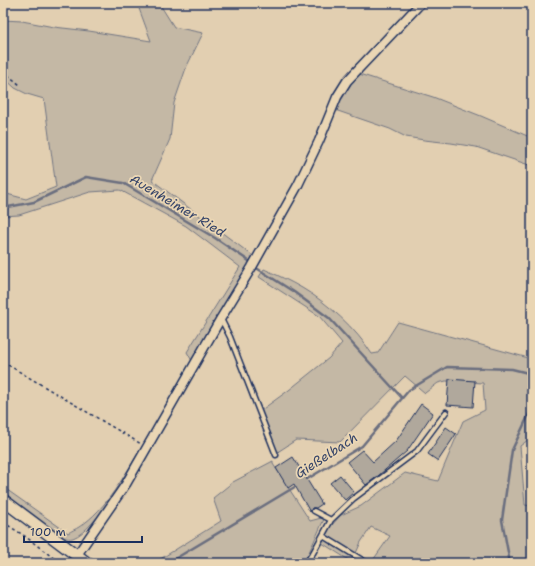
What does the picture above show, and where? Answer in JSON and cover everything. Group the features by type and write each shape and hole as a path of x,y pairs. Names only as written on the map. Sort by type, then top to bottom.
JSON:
{"main road":[{"path":"3,500 87,563"}],"street":[{"path":"77,555 126,484 146,447 252,267 298,185 338,97 347,81 421,3"}],"lane":[{"path":"221,318 230,337 276,456"},
{"path":"306,563 331,520 354,499 417,451 446,412"},
{"path":"314,511 331,520"},
{"path":"323,536 367,563"}],"path":[{"path":"3,71 20,85"},
{"path":"3,362 146,447"},
{"path":"3,522 26,537 60,563"}],"shaded area":[{"path":"137,3 159,3 174,27 203,33 186,68 174,103 170,139 152,180 253,256 246,271 192,361 187,352 240,267 186,226 120,190 90,192 19,215 3,216 3,193 26,199 56,187 44,99 27,94 15,88 3,77 3,20 22,21 151,41"},
{"path":"359,74 433,97 532,138 532,166 476,147 406,137 390,129 335,110 346,90"},
{"path":"264,269 297,285 322,301 350,326 372,354 378,353 398,322 532,359 532,437 520,446 525,505 532,506 532,563 371,563 390,536 371,527 361,542 352,562 322,543 330,527 341,515 361,506 405,473 438,481 463,421 485,410 483,383 446,381 438,383 425,393 405,376 340,442 296,440 276,453 260,411 329,358 342,343 319,316 259,277"},
{"path":"142,447 121,483 102,511 92,523 73,538 66,538 56,533 3,495 3,487 68,533 89,520 107,501"},
{"path":"273,461 273,464 310,521 325,517 303,563 154,563 221,521 213,498 233,482"}],"building":[{"path":"449,379 475,381 473,407 447,405"},
{"path":"421,404 433,413 407,451 366,485 347,462 362,450 373,462 396,441"},
{"path":"446,427 456,434 438,461 428,454"},
{"path":"293,457 322,504 316,508 312,508 310,512 294,484 288,488 276,468"},
{"path":"340,475 354,492 345,500 330,483"}],"waterway":[{"name":"Auenheimer Ried","path":"3,208 34,202 86,177 123,183 215,238 249,261"},
{"name":"Auenheimer Ried","path":"258,269 294,292 329,318 402,398"},
{"name":"Gießelbach","path":"304,481 362,446 409,390 447,367 512,369 532,374"},
{"path":"510,563 502,520 512,450 532,410"},
{"name":"Gießelbach","path":"168,563 298,485"}]}
